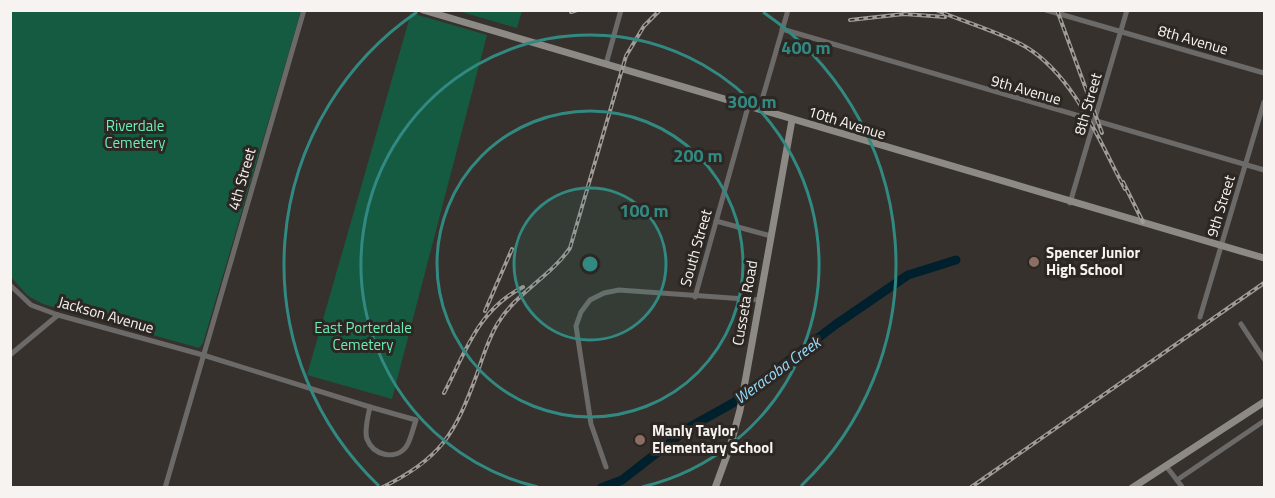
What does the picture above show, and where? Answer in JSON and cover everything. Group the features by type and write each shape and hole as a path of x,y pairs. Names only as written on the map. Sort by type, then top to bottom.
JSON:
{"main road":[{"name":"10th Avenue","path":"423,10 1070,203 1264,258"},
{"name":"Cusseta Road","path":"715,488 740,410 792,120"},
{"path":"1132,488 1264,402"}],"street":[{"name":"4th Street","path":"165,488 304,10"},
{"path":"606,64 621,10"},
{"path":"759,110 788,10"},
{"name":"8th Avenue","path":"1046,10 1264,73"},
{"name":"8th Street","path":"1070,203 1127,10"},
{"name":"9th Avenue","path":"782,29 1264,170"},
{"name":"9th Street","path":"1200,317 1264,102"},
{"name":"South Street","path":"606,467 591,424 583,376 576,326 581,312 591,300 611,291 695,297 748,107"},
{"path":"716,221 771,236"},
{"name":"Jackson Avenue","path":"10,285 31,305 58,315 203,355 416,420 406,447 396,454 382,455 372,448 366,438 370,407"},
{"path":"695,297 759,300"},
{"path":"10,355 58,315"},
{"path":"1241,324 1264,359"},
{"path":"1177,480 1264,421"},
{"path":"1166,466 1183,488"}],"green space":[{"name":"Riverdale Cemetery","path":"11,10 301,11 203,343 199,348 43,304 28,296 11,277"},
{"path":"458,11 522,11 517,28"},
{"name":"East Porterdale Cemetery","path":"411,13 487,35 392,399 307,375"}],"waterway":[{"name":"Weracoba Creek","path":"601,488 622,480 690,427 733,403 835,325 908,275 956,260"}],"railway":[{"path":"571,12 577,10"},
{"path":"381,488 418,466 443,443 461,413 498,323 514,302 553,268 570,248 626,56 644,26 660,10"},
{"path":"936,10 1016,42 1043,60 1072,92 1125,189"},
{"path":"1057,10 1102,133"},
{"path":"850,20 904,14 945,17"},
{"path":"1123,182 1143,222"},
{"path":"485,311 512,249"},
{"path":"970,488 1264,283"},
{"path":"444,393 467,347 484,320 495,307 523,287"}],"place":[{"name":"Spencer Junior High School","path":"1034,262"},
{"name":"Manly Taylor Elementary School","path":"640,440"}]}
